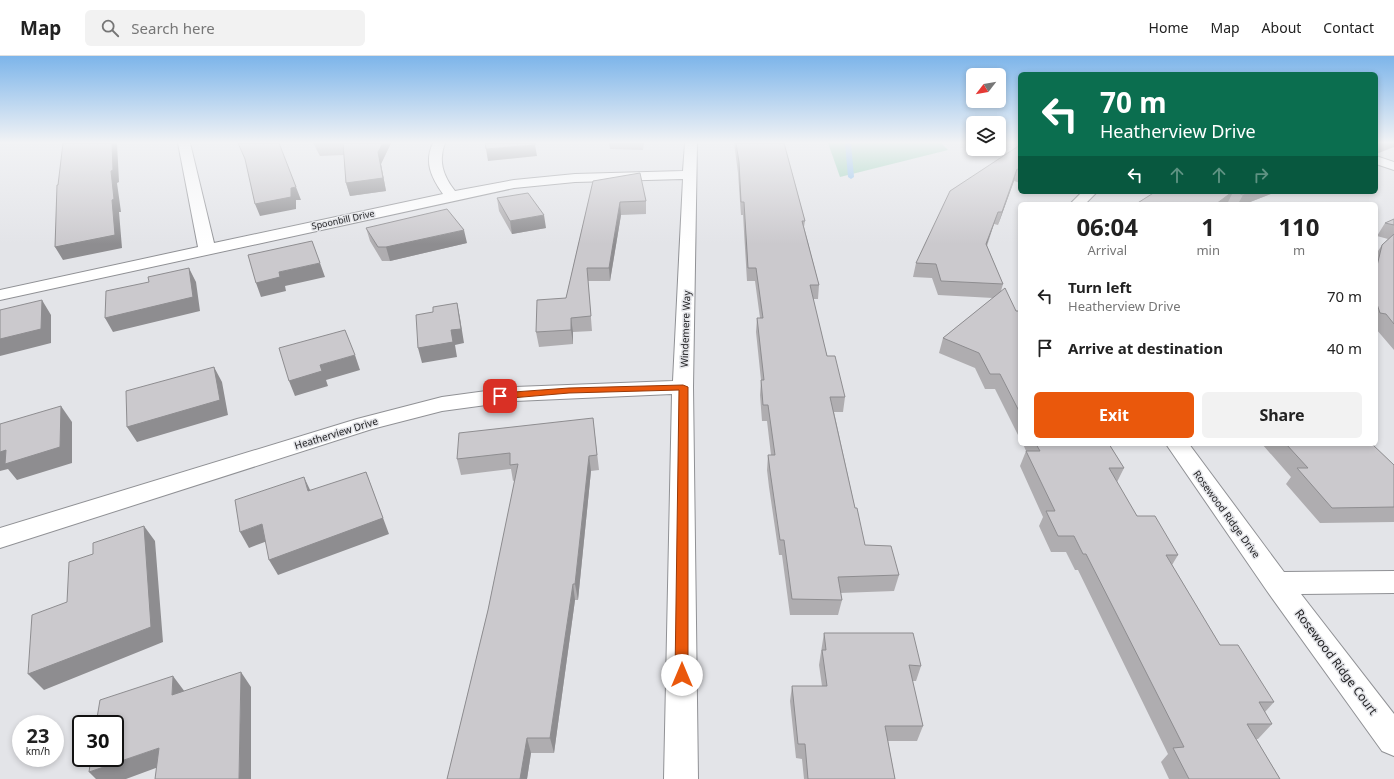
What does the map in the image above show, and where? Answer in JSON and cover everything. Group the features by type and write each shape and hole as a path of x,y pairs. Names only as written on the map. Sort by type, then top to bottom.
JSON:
{"street":[{"path":"191,177 207,250"},
{"path":"439,177 442,184 452,196"},
{"name":"Spoonbill Drive","path":"0,295 452,196 514,184 575,178 623,177"},
{"name":"Windemere Way","path":"681,779 683,387 690,177"},
{"path":"1079,202 1088,194"},
{"name":"Heatherview Drive","path":"0,538 365,424 442,404 515,394 683,387"},
{"name":"Rosewood Ridge Drive","path":"1178,446 1277,583"},
{"path":"1277,583 1394,582"},
{"name":"Rosewood Ridge Court","path":"1277,583 1394,740"}],"building":[{"path":"59,177 112,177 115,235 55,247"},
{"path":"249,177 292,177 296,187 291,188 291,197 255,204"},
{"path":"346,177 383,177 383,178 346,183"},
{"path":"618,177 641,177 646,201 620,202 609,268 587,268 591,316 571,318 571,330 536,332 537,300 566,298 593,181"},
{"path":"740,177 793,177 805,221 802,221 819,285 810,285 827,356 835,356 845,397 830,397 855,508 857,508 865,545 891,546 899,575 838,577 842,600 792,599 784,540 780,540 768,455 775,455 768,405 763,405 761,380 764,380 757,318 763,318 756,268 748,268 744,202 741,202"},
{"path":"972,177 1014,177 1002,212 998,212 986,244 1003,284 941,281 936,264 916,263 950,191"},
{"path":"528,193 544,215 510,221 497,198"},
{"path":"1152,194 1229,194 1219,202 1139,202"},
{"path":"447,209 464,230 386,247 378,247 366,228"},
{"path":"1394,219 1394,225 1385,223"},
{"path":"1394,234 1394,324 1386,314 1380,313 1378,307 1378,262 1382,245"},
{"path":"312,241 320,263 279,272 280,277 256,283 248,255"},
{"path":"189,268 193,297 105,318 106,291 149,282 148,277"},
{"path":"1005,288 1016,311 1018,311 1018,409 1000,374 990,374 979,353 943,338"},
{"path":"42,300 41,329 0,339 0,310"},
{"path":"457,303 461,329 451,330 453,342 418,348 416,315 433,312 433,307"},
{"path":"345,330 355,355 320,365 322,371 289,381 279,348"},
{"path":"214,367 220,400 127,427 126,391"},
{"path":"61,406 60,447 5,464 6,450 0,452 0,424"},
{"path":"593,418 597,455 589,456 575,584 573,584 550,738 527,738 520,779 447,779 488,610 518,464 510,465 510,453 457,459 459,433"},
{"path":"1037,446 1110,446 1124,468 1109,468 1137,516 1155,516 1178,555 1166,555 1220,645 1238,645 1274,702 1259,702 1272,724 1247,724 1280,779 1189,779 1173,748 1184,747 1086,554 1083,554 1074,536 1058,536 1046,511 1055,511 1026,451 1040,451"},
{"path":"1288,446 1374,446 1394,465 1394,507 1332,508 1297,468 1308,468"},
{"path":"366,472 383,518 269,560 262,524 240,532 235,500 304,477 308,491"},
{"path":"144,526 151,627 28,674 32,615 67,602 69,562 93,554 93,543"},
{"path":"824,633 913,633 921,666 909,665 923,726 885,726 895,779 808,779 805,744 798,744 792,686 827,686 822,650 826,650"},
{"path":"241,672 239,779 155,779 159,748 124,760 124,715 98,715 100,700 173,676 172,695"},
{"path":"90,767 104,767 89,772"}],"route":[{"path":"500,396 569,391 683,387 682,675"}]}
